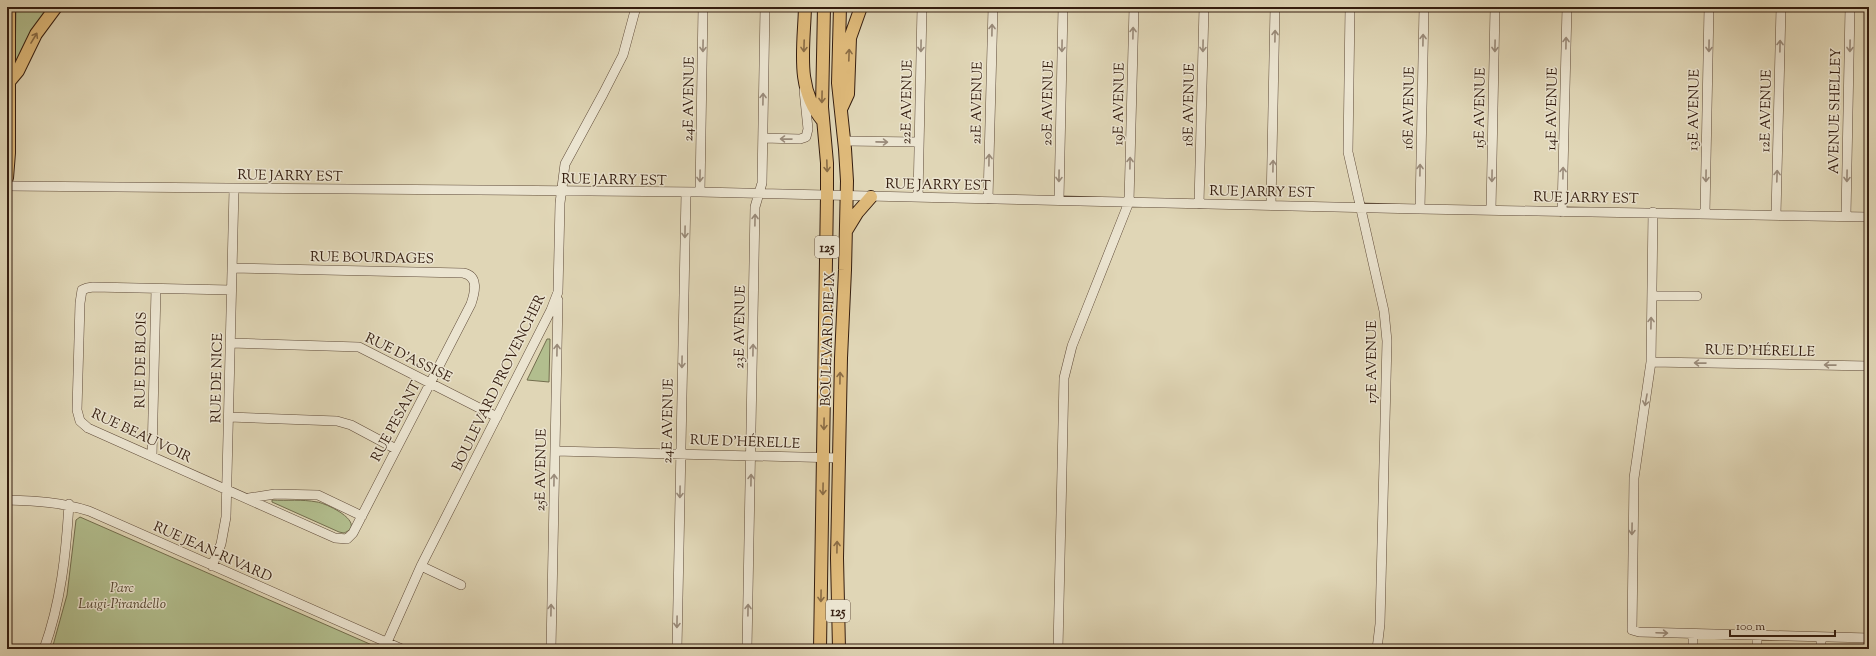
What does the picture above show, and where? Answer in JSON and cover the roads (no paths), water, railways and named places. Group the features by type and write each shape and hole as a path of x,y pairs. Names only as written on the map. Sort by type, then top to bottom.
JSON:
{"main road":[{"path":"7,178 9,153 9,7"},
{"path":"8,83 18,72 31,42 56,7"},
{"path":"805,7 804,87 812,108 823,121"},
{"name":"BOULEVARD PIE-IX","path":"820,649 828,195 823,121 824,7"},
{"name":"BOULEVARD PIE-IX","path":"839,649 837,558 846,231 845,141 838,78 840,7"},
{"path":"841,110 848,94 851,33 861,7"},
{"path":"846,231 857,213 871,197"}],"street":[{"name":"BOULEVARD PROVENCHER","path":"386,646 421,566 544,327 558,292 561,192 565,164 604,94 623,55 636,7"},
{"name":"24E AVENUE","path":"700,192 703,7"},
{"name":"23E AVENUE","path":"747,649 755,206 762,183 765,7"},
{"name":"22E AVENUE","path":"918,197 922,7"},
{"name":"21E AVENUE","path":"988,199 993,7"},
{"name":"20E AVENUE","path":"1058,200 1063,7"},
{"name":"19E AVENUE","path":"1130,202 1134,7"},
{"name":"18E AVENUE","path":"1199,204 1204,7"},
{"path":"1272,205 1275,7"},
{"name":"17E AVENUE","path":"1350,7 1348,152 1359,207 1384,311 1387,341 1380,624 1377,649"},
{"name":"16E AVENUE","path":"1420,209 1424,7"},
{"name":"15E AVENUE","path":"1491,210 1495,7"},
{"name":"14E AVENUE","path":"1562,212 1567,7"},
{"name":"13E AVENUE","path":"1705,213 1710,7"},
{"name":"12E AVENUE","path":"1776,215 1781,7"},
{"name":"AVENUE SHELLEY","path":"1846,216 1850,7"},
{"path":"762,138 800,139 806,137 808,129 804,87"},
{"path":"845,141 919,142"},
{"name":"RUE JARRY EST","path":"7,186 686,194 700,192 1420,209 1869,217"},
{"name":"RUE DE NICE","path":"212,566 225,531 234,189"},
{"name":"24E AVENUE","path":"677,649 686,194"},
{"path":"1058,649 1063,390 1065,367 1074,340 1130,202"},
{"path":"1653,212 1651,362 1634,478 1632,630 1639,632 1693,634 1869,638"},
{"name":"RUE BOURDAGES","path":"232,268 463,273 468,274 472,278 474,284 474,296 467,313"},
{"name":"RUE BEAUVOIR","path":"156,289 93,287 82,290 80,303 77,410 80,421 88,428 249,498 335,538 342,540 346,539"},
{"path":"156,289 232,290"},
{"name":"RUE DE BLOIS","path":"152,456 156,289"},
{"name":"25E AVENUE","path":"550,649 558,292"},
{"path":"1652,296 1697,296"},
{"name":"RUE PESANT","path":"346,539 351,537 467,313"},
{"name":"RUE D'ASSISE","path":"230,343 359,347 431,382 497,417"},
{"name":"RUE D'HÉRELLE","path":"1651,362 1869,366"},
{"path":"229,417 337,421 350,425 396,449"},
{"name":"RUE D'HÉRELLE","path":"555,451 839,458"},
{"path":"249,498 275,494 318,495 362,516"},
{"name":"RUE JEAN-RIVARD","path":"7,500 69,504 89,511 386,646 402,649"},
{"path":"44,649 54,616 63,573 69,504"},
{"path":"421,566 461,585"},
{"path":"1693,634 1693,649"},
{"path":"1757,635 1757,649"},
{"path":"1821,637 1821,649"}],"park label":[{"name":"Parc Luigi-Pirandello","path":"122,596"}]}
